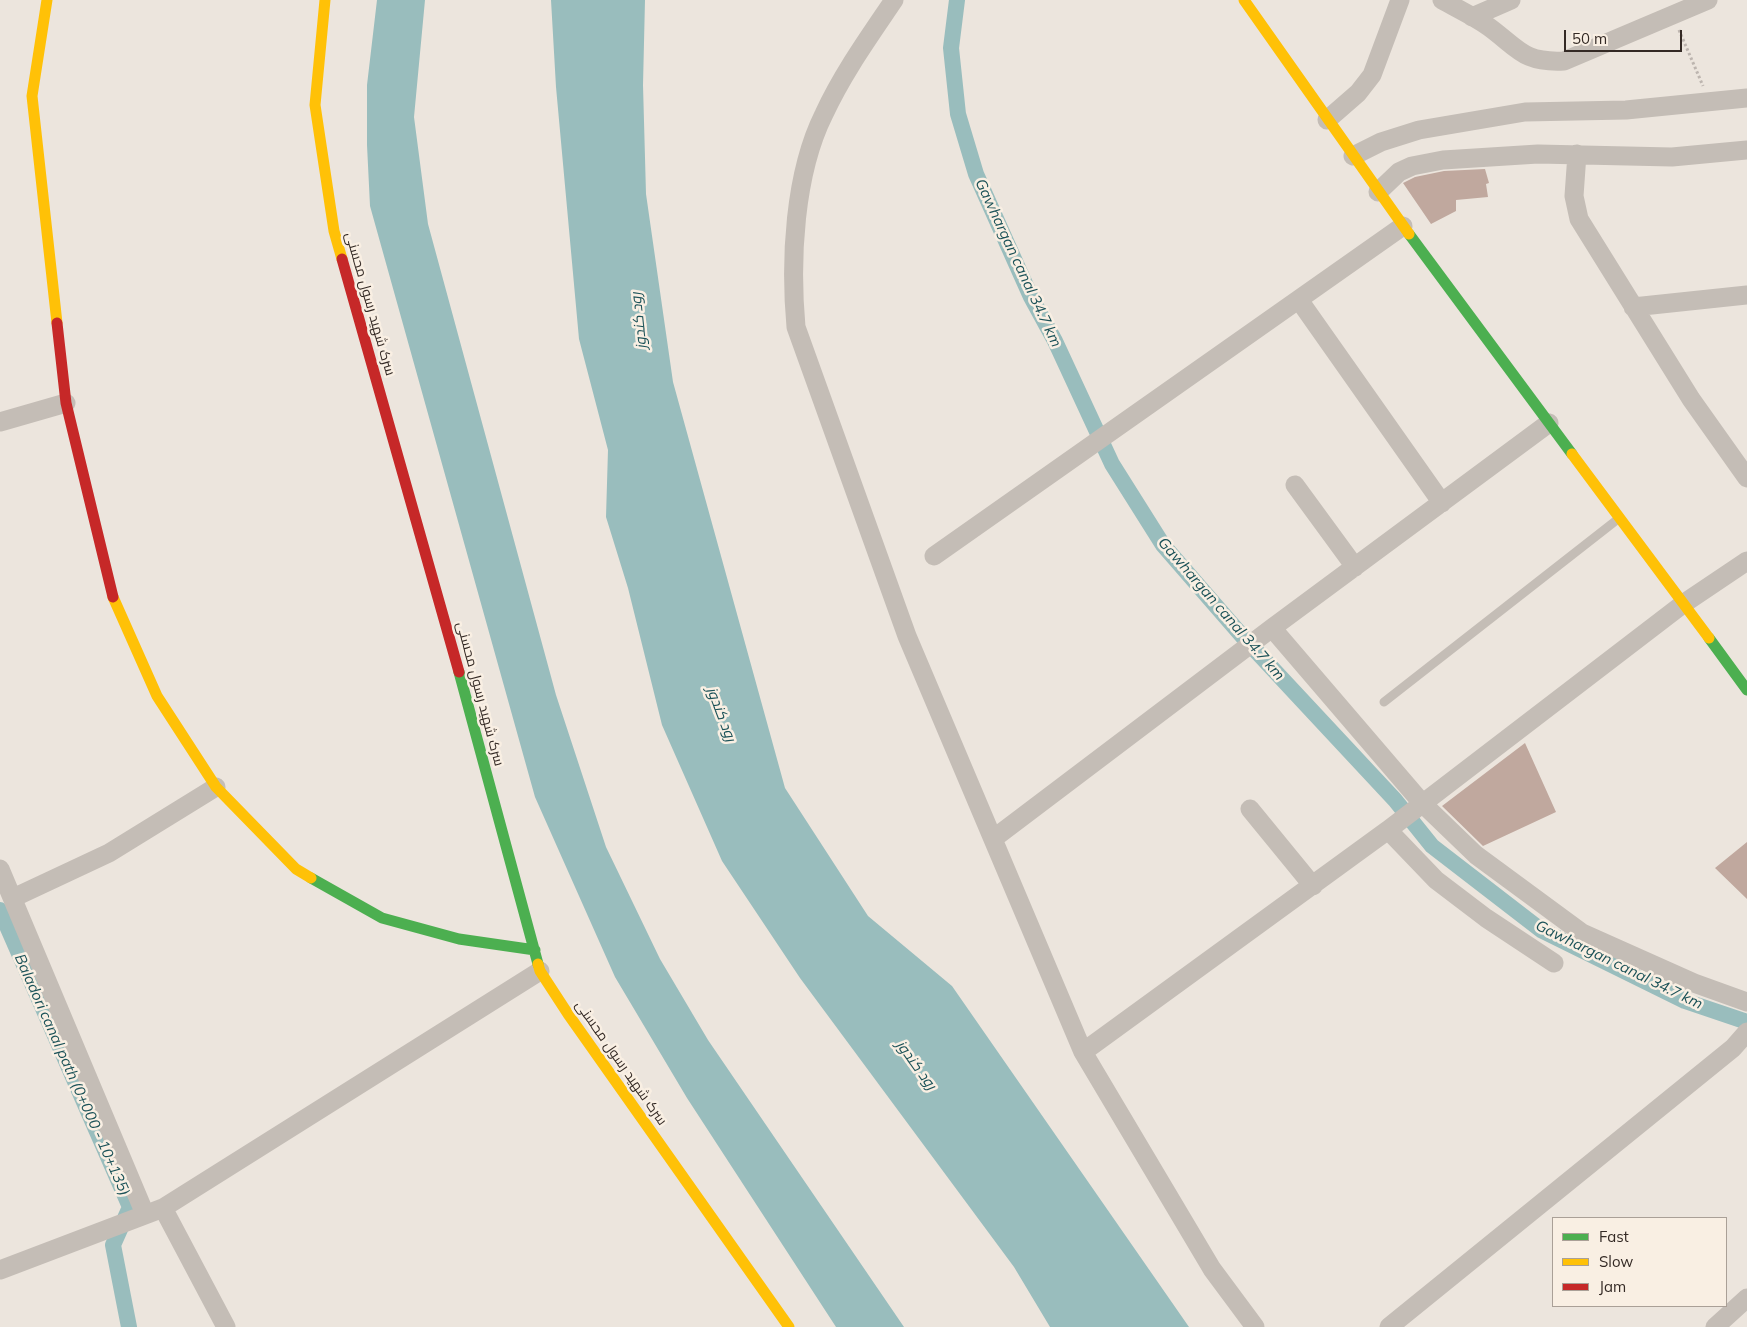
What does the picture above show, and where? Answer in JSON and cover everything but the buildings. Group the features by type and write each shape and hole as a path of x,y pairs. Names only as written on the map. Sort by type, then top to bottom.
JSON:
{"street":[{"path":"46,0 32,96 66,402 114,601 157,696 216,787 296,869 382,918 459,939 535,950"},
{"name":"سرک شهید رسول محسنی","path":"326,0 315,105 334,230 459,672 540,971 789,1327"},
{"path":"894,0 844,76 823,115 808,155 793,245 792,286 796,327 907,636 1083,1052 1212,1269 1255,1327"},
{"path":"1244,0 1378,192 1747,690"},
{"path":"1327,120 1358,93 1372,75 1400,0"},
{"path":"1442,0 1489,26 1523,55 1543,62 1564,61 1708,0"},
{"path":"1472,17 1511,0"},
{"path":"1353,156 1381,142 1419,130 1525,112 1626,110 1747,98"},
{"path":"1378,192 1400,172 1412,166 1444,160 1519,155 1577,154 1672,157 1747,150"},
{"path":"1577,154 1574,196 1579,220 1691,399 1747,478"},
{"path":"934,556 1403,226"},
{"path":"1633,307 1747,295"},
{"path":"1299,300 1442,503"},
{"path":"0,422 66,402"},
{"path":"993,838 1222,665 1549,423"},
{"path":"1295,485 1355,567"},
{"path":"1083,1052 1388,830 1683,604 1747,561"},
{"path":"1272,628 1422,803 1476,856 1582,933 1694,983 1747,1002"},
{"path":"13,898 109,853 216,787"},
{"path":"1250,809 1312,886"},
{"path":"1388,830 1436,880 1486,918 1554,963"},
{"path":"0,869 145,1214"},
{"path":"0,1270 163,1208 540,971"},
{"path":"1389,1327 1740,1050 1747,1032"},
{"path":"163,1208 226,1327"},
{"path":"1715,1327 1747,1298"}],"lane":[{"path":"1384,702 1620,518"}],"path":[{"path":"1672,15 1700,75 1708,102"}],"water":[{"path":"377,0 425,0 414,117 428,224 556,695 606,847 660,959 708,1040 904,1327 836,1327 687,1098 615,977 535,797 370,206 367,85"},
{"name":"رود کندوز","path":"551,0 645,0 643,85 646,194 673,382 785,788 868,916 952,986 1189,1327 1050,1327 1014,1267 800,978 722,861 662,725 628,588 606,517 608,450 579,339 556,87"}],"waterway":[{"name":"Gawhargan canal 34.7 km","path":"957,0 951,48 958,114 976,174 1031,297 1055,341 1112,464 1163,545 1243,637 1395,800 1432,846 1541,930 1685,1001 1747,1022"},
{"name":"Baladori canal path (0+000 - 10+135)","path":"0,910 130,1207 113,1245 129,1327"}],"traffic: fast":[{"path":"1409,234 1572,454"},
{"path":"1709,638 1747,690"},
{"path":"459,672 538,964"},
{"path":"311,878 382,918 459,939 535,950"}],"traffic: slow":[{"path":"47,0 32,96 57,323"},
{"path":"325,0 315,105 334,231 342,259"},
{"path":"1244,0 1409,234"},
{"path":"1572,454 1709,638"},
{"path":"113,597 157,696 216,787 296,869 311,878"},
{"path":"538,964 540,971 568,1014 789,1327"}],"traffic: jam":[{"path":"342,259 459,672"},
{"path":"57,323 66,403 113,597"}]}
